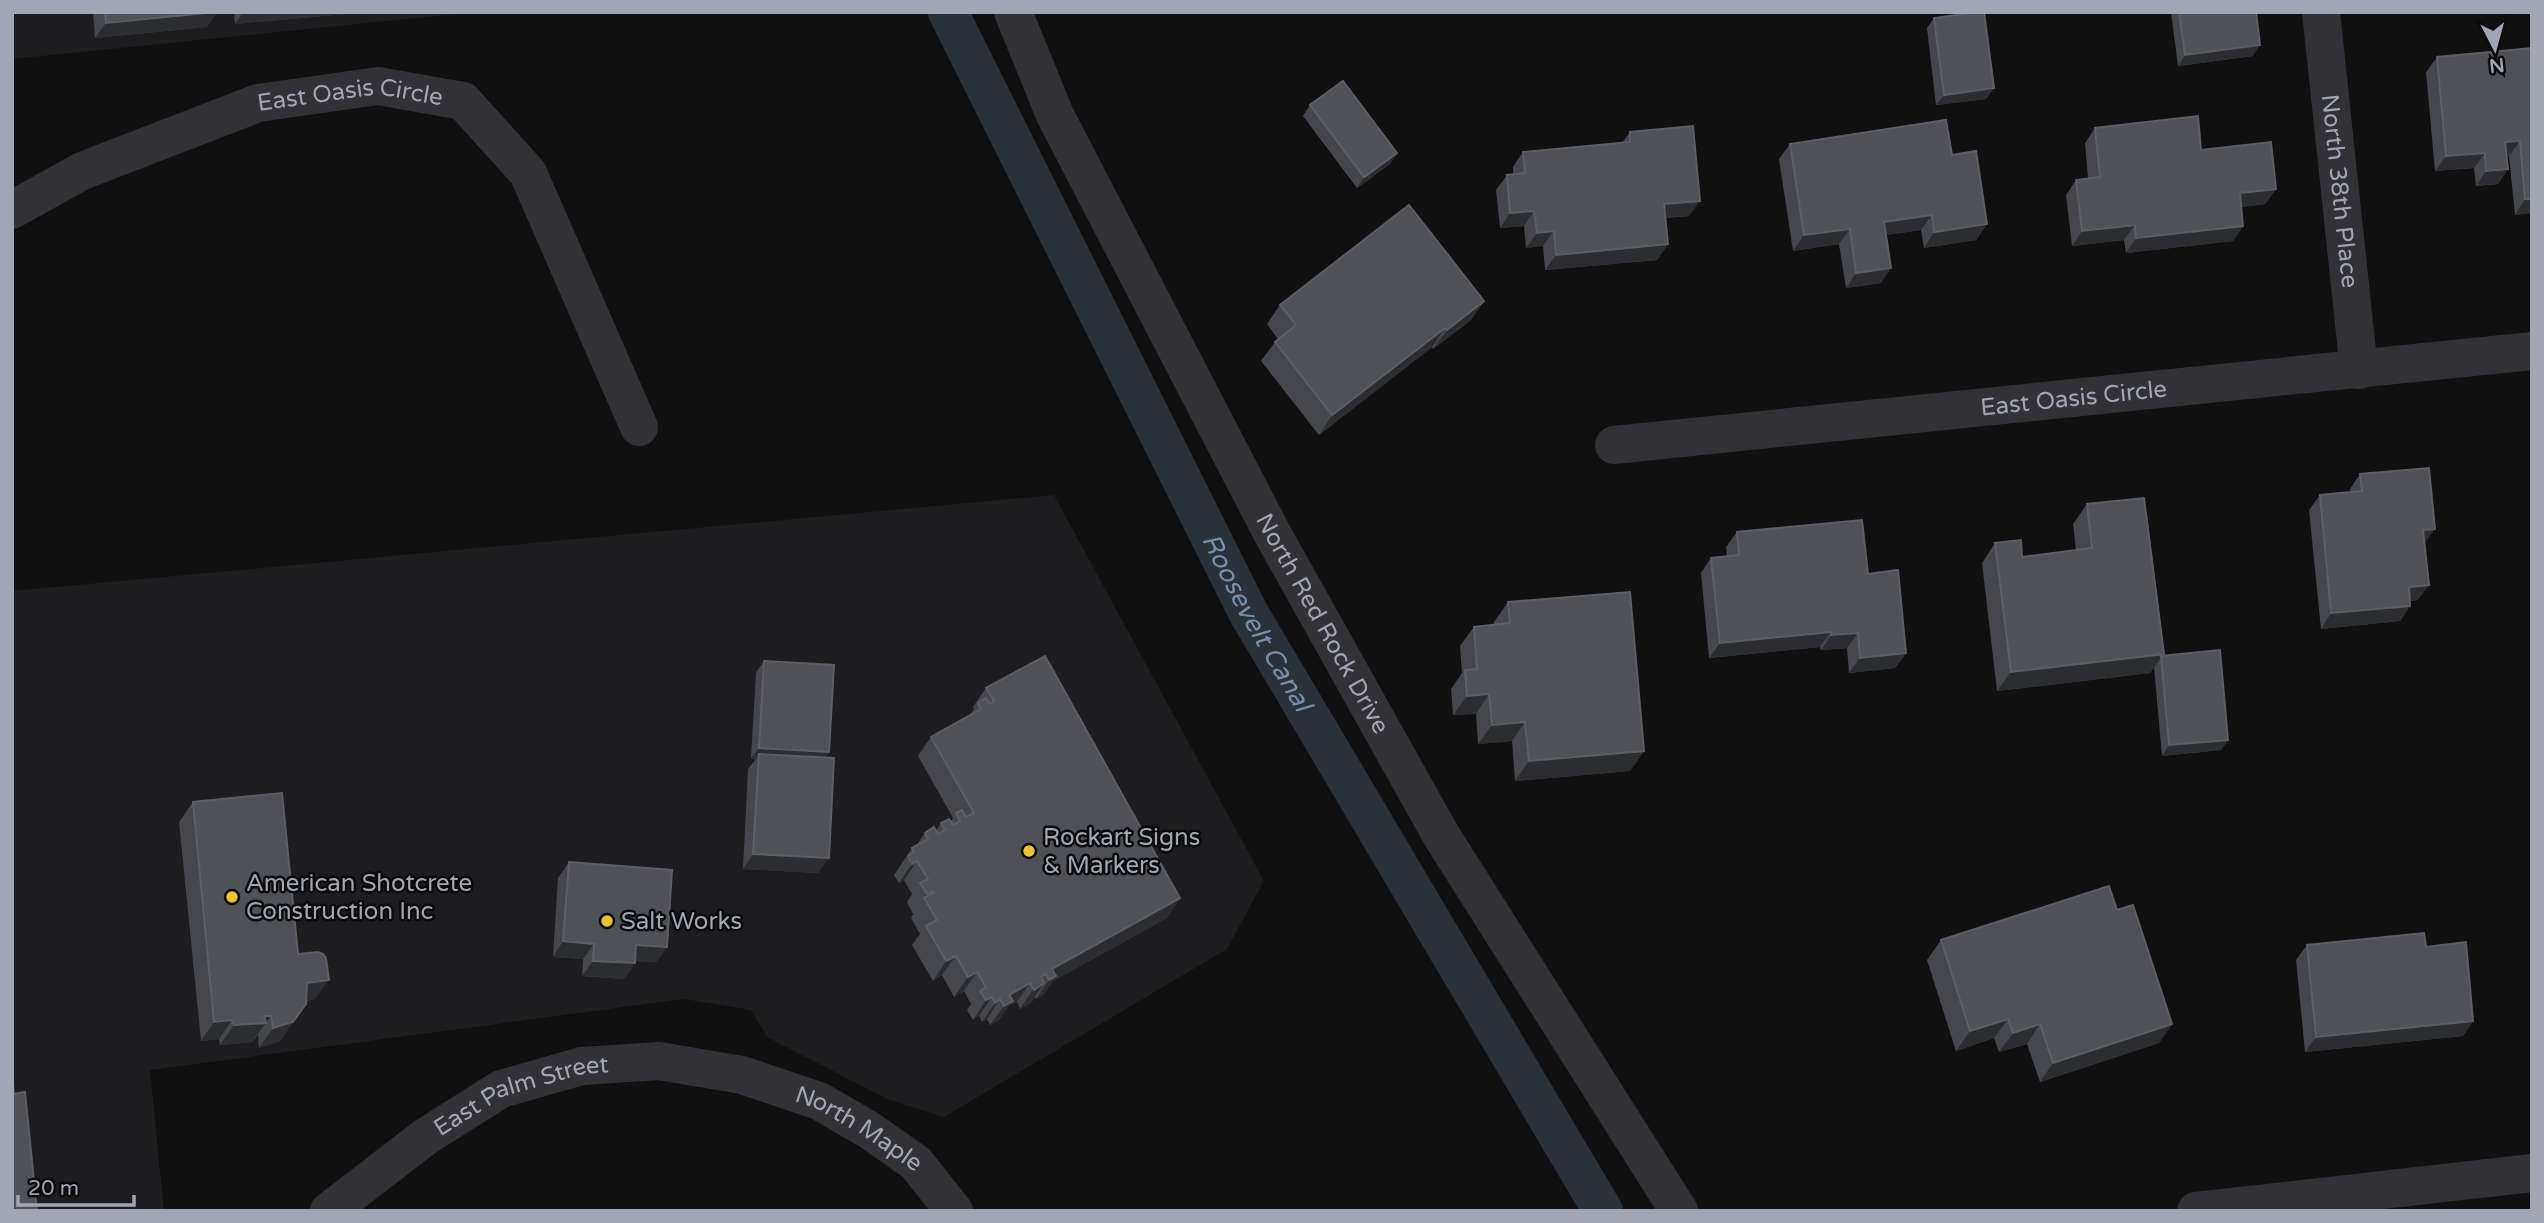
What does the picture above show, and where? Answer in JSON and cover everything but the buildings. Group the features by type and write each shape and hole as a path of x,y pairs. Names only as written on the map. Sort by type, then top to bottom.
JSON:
{"street":[{"name":"North Red Rock Drive","path":"1013,12 1055,116 1279,545 1441,835 1679,1211"},
{"name":"North 38th Place","path":"2321,12 2359,370"},
{"name":"East Oasis Circle","path":"12,210 82,171 258,103 378,86 463,101 528,173 639,427"},
{"name":"East Oasis Circle","path":"1614,445 2532,351"},
{"name":"East Palm Street","path":"329,1211 425,1137 501,1089 582,1066 659,1061 742,1075"},
{"name":"North Maple","path":"742,1075 819,1101 869,1130 916,1163 954,1211"},
{"path":"2196,1211 2532,1173"}],"shaded area":[{"path":"12,12 476,12 12,59"},
{"path":"1054,495 1264,881 1227,949 944,1117 887,1099 767,1037 751,1010 684,999 150,1070 164,1211 12,1211 12,591"}],"waterway":[{"name":"Roosevelt Canal","path":"948,12 1248,612 1603,1211"}],"place":[{"name":"Rockart Signs & Markers","path":"1029,851"},
{"name":"American Shotcrete Construction Inc","path":"232,897"},
{"name":"Salt Works","path":"607,921"}]}
